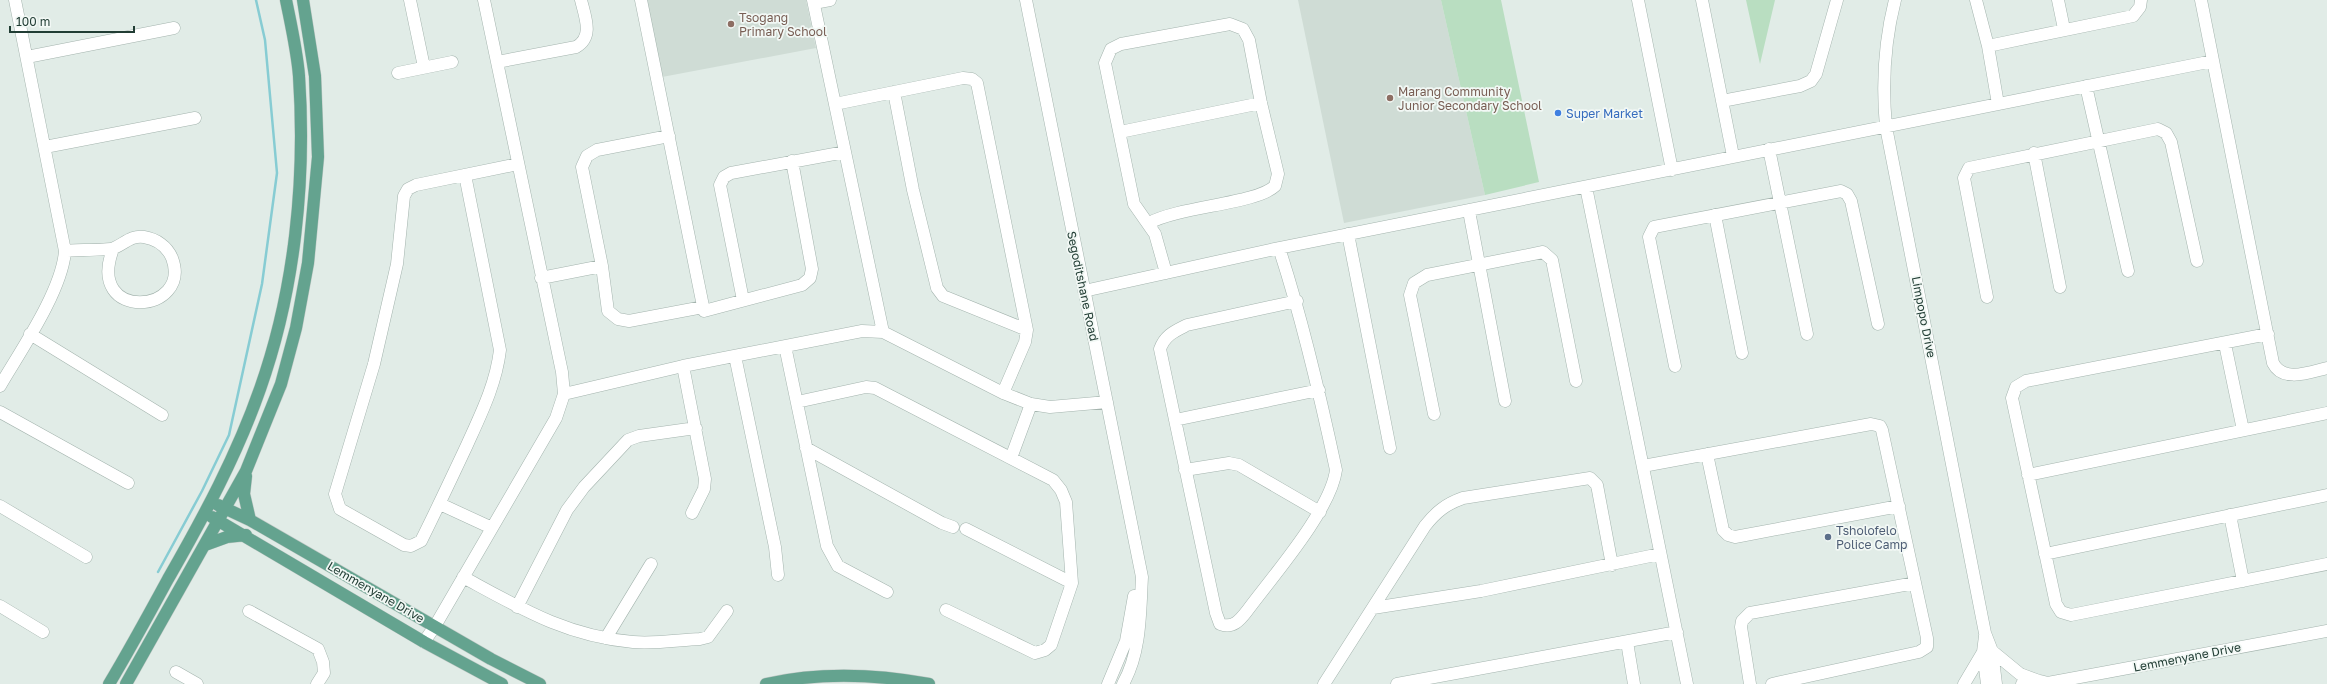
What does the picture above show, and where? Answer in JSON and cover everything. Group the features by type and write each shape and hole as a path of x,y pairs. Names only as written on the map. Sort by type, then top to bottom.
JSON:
{"main road":[{"path":"109,684 205,512 233,456 261,387 279,325 292,262 301,159 299,74 286,0"},
{"path":"126,684 246,471 281,384 296,328 308,263 317,178 318,125 315,76 303,0"},
{"path":"246,471 244,494 250,520"},
{"name":"Lemmenyane Drive","path":"211,500 225,509 250,520 490,659 540,684"},
{"name":"Lemmenyane Drive","path":"205,512 424,642 502,684"},
{"path":"205,545 227,537 246,535"},
{"path":"766,684 810,677 835,676 891,678 929,684"}],"street":[{"path":"0,386 57,284 64,264 65,251 15,0"},
{"path":"410,0 424,67"},
{"path":"424,642 435,626 556,418 564,394 562,372 541,278 484,0"},
{"path":"497,62 576,47 582,44 587,33 581,0"},
{"path":"641,0 704,311 802,285 810,278 812,269 792,161"},
{"path":"830,0 813,2 883,332"},
{"name":"Segoditshane Road","path":"1026,0 1084,291 1128,501 1142,577 1140,622 1134,654 1123,684"},
{"path":"1638,0 1672,170"},
{"path":"1702,0 1733,156"},
{"path":"1722,101 1800,86 1811,81 1818,71 1837,0"},
{"name":"Limpopo Drive","path":"1895,0 1888,28 1885,52 1883,82 1886,127 1985,633 1987,651 1987,684"},
{"path":"1976,0 1988,46 1998,104"},
{"path":"2058,0 2064,29"},
{"path":"1988,46 2064,29 2133,16 2140,7 2141,0"},
{"path":"2201,0 2273,363 2280,372 2295,375 2327,368"},
{"path":"1149,223 1163,216 1181,211 1264,194 1275,186 1278,174 1261,103 1249,40 1243,29 1238,26 1230,24 1121,44 1111,49 1105,63 1134,204 1139,214 1149,223 1155,234 1166,273"},
{"path":"27,57 174,28"},
{"path":"1084,291 1279,248 2213,61"},
{"path":"398,73 452,62"},
{"path":"835,104 963,78 972,79 977,83 1027,330 1025,342 1003,393"},
{"path":"2086,86 2128,271"},
{"path":"894,92 913,190 938,288 943,296 1027,330"},
{"path":"1120,132 1261,103"},
{"path":"45,147 195,118"},
{"path":"1987,297 1965,174 1973,166 2158,129 2169,136 2197,262"},
{"path":"669,136 597,150 583,161 582,167 602,266 608,311 618,319 629,321 703,307"},
{"path":"1769,149 1807,334"},
{"path":"743,300 720,185 724,177 731,173 844,152"},
{"path":"2034,153 2060,287"},
{"path":"465,175 500,350 495,379 440,504 421,541 411,546 404,545 340,509 335,494 374,364 397,264 404,196 408,189 416,184 518,164"},
{"path":"1586,187 1687,684"},
{"path":"1675,366 1649,236 1650,231 1654,227 1841,191 1847,194 1851,201 1878,324"},
{"path":"1469,211 1505,401"},
{"path":"1715,215 1742,353"},
{"path":"1348,234 1390,448"},
{"path":"65,251 113,249 132,238 142,237 153,239 163,245 170,253 174,269 171,285 165,294 156,300 145,304 134,303 123,299 115,292 109,282 107,272 113,249"},
{"path":"1279,248 1297,301 1319,390 1336,470 1329,495 1320,512 1240,620 1232,625 1226,626 1220,624 1216,613 1160,349 1163,340 1173,332 1187,325 1297,301"},
{"path":"1434,414 1410,295 1411,288 1414,283 1427,275 1543,252 1550,258 1576,381"},
{"path":"541,278 602,266"},
{"path":"564,394 683,366 862,331 883,332 1003,393 1031,404 1050,408 1107,402"},
{"path":"30,334 162,414"},
{"path":"2268,334 2225,344 2026,381 2016,388 2012,398 2056,604 2061,612 2070,615 2327,564"},
{"path":"2225,344 2243,430"},
{"path":"785,346 827,546 831,557 838,566 887,592"},
{"path":"735,356 774,547 778,575"},
{"path":"683,366 705,478 704,489 692,514"},
{"path":"797,402 866,387 875,388 1053,480 1061,490 1066,502 1072,583 1051,645 1044,650 1035,653 946,610"},
{"path":"1175,420 1319,390"},
{"path":"1011,458 1031,404"},
{"path":"0,412 128,483"},
{"path":"2028,475 2327,412"},
{"path":"1643,466 1876,425 1880,426 1884,435 1928,638 1927,647 1924,650 1772,684"},
{"path":"517,607 567,510 584,487 628,440 638,436 696,428"},
{"path":"806,448 942,523 953,527"},
{"path":"1707,454 1723,530 1728,536 1735,537 1899,506"},
{"path":"1186,470 1229,464 1239,465 1320,512"},
{"path":"1324,684 1432,517 1447,504 1463,498 1590,478 1597,485 1612,564"},
{"path":"2045,554 2327,495"},
{"path":"440,504 492,528"},
{"path":"0,506 86,557"},
{"path":"2230,515 2243,581"},
{"path":"966,530 1072,583"},
{"path":"1373,608 1481,591 1660,554"},
{"path":"606,638 651,564"},
{"name":"Segoditshane Road","path":"1108,684 1126,641 1136,578 1140,572"},
{"path":"463,577 547,622 580,633 634,643 700,639 708,637 726,611"},
{"path":"1750,684 1741,627 1742,621 1750,613 1915,583"},
{"path":"0,606 43,632"},
{"path":"249,611 318,649 323,662 324,673 317,684"},
{"name":"Lemmenyane Drive","path":"2022,684 2045,683 2327,631"},
{"path":"1397,684 1677,632"},
{"path":"1627,642 1634,684"},
{"path":"1964,684 1987,651 2020,674 2045,683"},
{"name":"Limpopo Drive","path":"1987,651 1996,684"},
{"path":"176,672 197,684"}],"shaded area":[{"name":"Tsogang Primary School","path":"647,0 806,0 816,48 662,77"},
{"name":"Marang Community Junior Secondary School","path":"1298,0 1441,0 1485,195 1344,223"}],"green space":[{"path":"1441,0 1501,0 1539,182 1485,195"},
{"path":"1746,0 1775,0 1760,64"}],"waterway":[{"path":"158,572 202,491 229,435 262,284 277,173 265,40 256,0"}],"place":[{"name":"Tsogang Primary School","path":"731,24"},
{"name":"Marang Community Junior Secondary School","path":"1390,98"},
{"name":"Super Market","path":"1558,113"},
{"name":"Tsholofelo Police Camp","path":"1828,537"}]}
